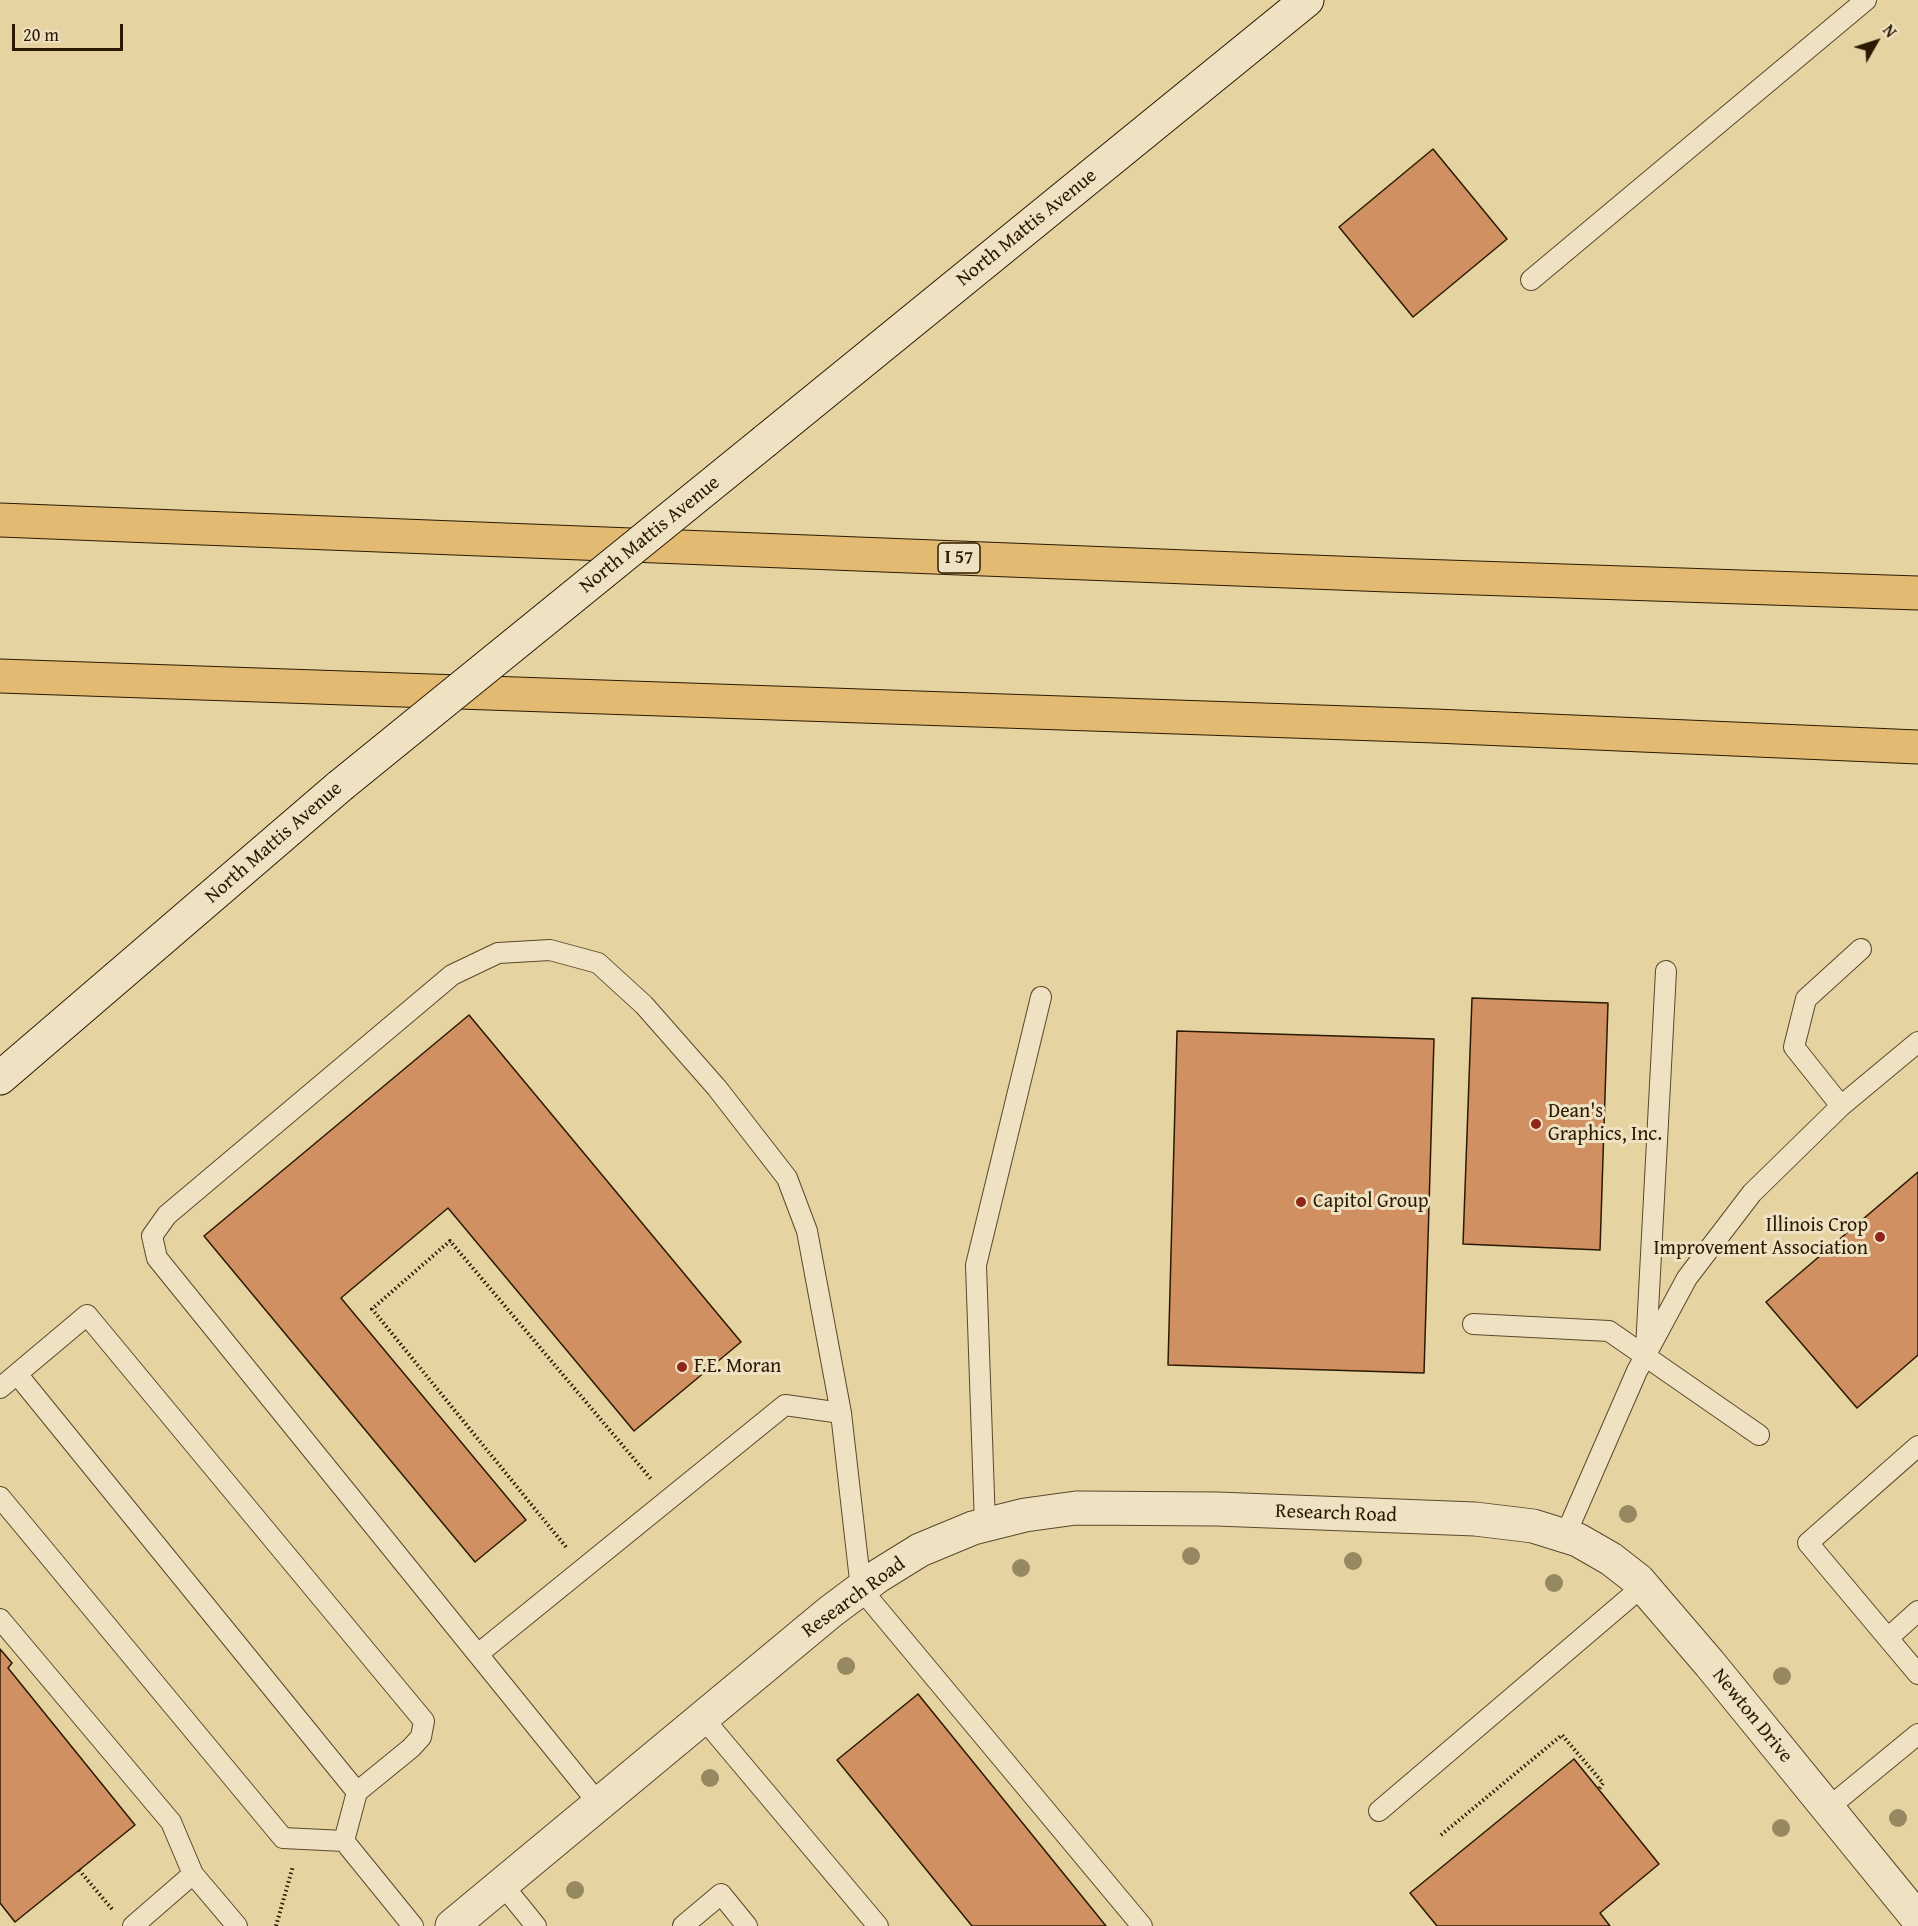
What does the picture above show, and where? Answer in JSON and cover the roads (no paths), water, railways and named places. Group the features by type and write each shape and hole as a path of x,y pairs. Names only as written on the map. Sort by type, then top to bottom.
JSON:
{"highway":[{"name":"I 57","path":"0,520 1388,575 1918,593"},
{"path":"0,676 1400,725 1918,747"}],"street":[{"name":"North Mattis Avenue","path":"0,1078 340,786 1307,0"},
{"name":"Research Road","path":"452,1926 878,1575 921,1550 973,1528 1025,1515 1076,1508 1217,1509 1475,1519 1533,1526 1565,1536"},
{"name":"Newton Drive","path":"1565,1536 1578,1540 1611,1558 1643,1586 1710,1664 1918,1919"}],"lane":[{"path":"1531,280 1866,0"},
{"path":"1841,1106 1794,1047 1806,999 1861,949"},
{"path":"599,1804 157,1258 152,1236 167,1215 452,975 498,953 550,950 598,963 651,1014 717,1088 787,1178 807,1231 841,1413 861,1589 1139,1925"},
{"path":"1646,1355 1666,971"},
{"path":"985,1525 976,1265 1041,997"},
{"path":"1565,1536 1637,1371 1687,1278 1752,1193 1841,1106 1918,1041"},
{"path":"0,1388 87,1315 424,1721 422,1737 357,1792 344,1841"},
{"path":"1473,1324 1609,1330 1759,1435"},
{"path":"17,1374 357,1792"},
{"path":"478,1654 785,1405 841,1413"},
{"path":"1918,1446 1808,1543 1918,1674"},
{"path":"0,1497 283,1838 344,1841 413,1926"},
{"path":"1379,1811 1643,1586"},
{"path":"1887,1638 1918,1611"},
{"path":"0,1619 171,1822 193,1874 237,1926"},
{"path":"703,1718 878,1926"},
{"path":"1828,1808 1918,1734"},
{"path":"133,1926 193,1874"},
{"path":"502,1884 536,1926"},
{"path":"683,1926 721,1894 747,1926"}],"place":[{"name":"Dean's Graphics, Inc.","path":"1536,1124"},
{"name":"Capitol Group","path":"1301,1202"},
{"name":"Illinois Crop Improvement Association","path":"1880,1237"},
{"name":"F.E. Moran","path":"682,1367"}]}
